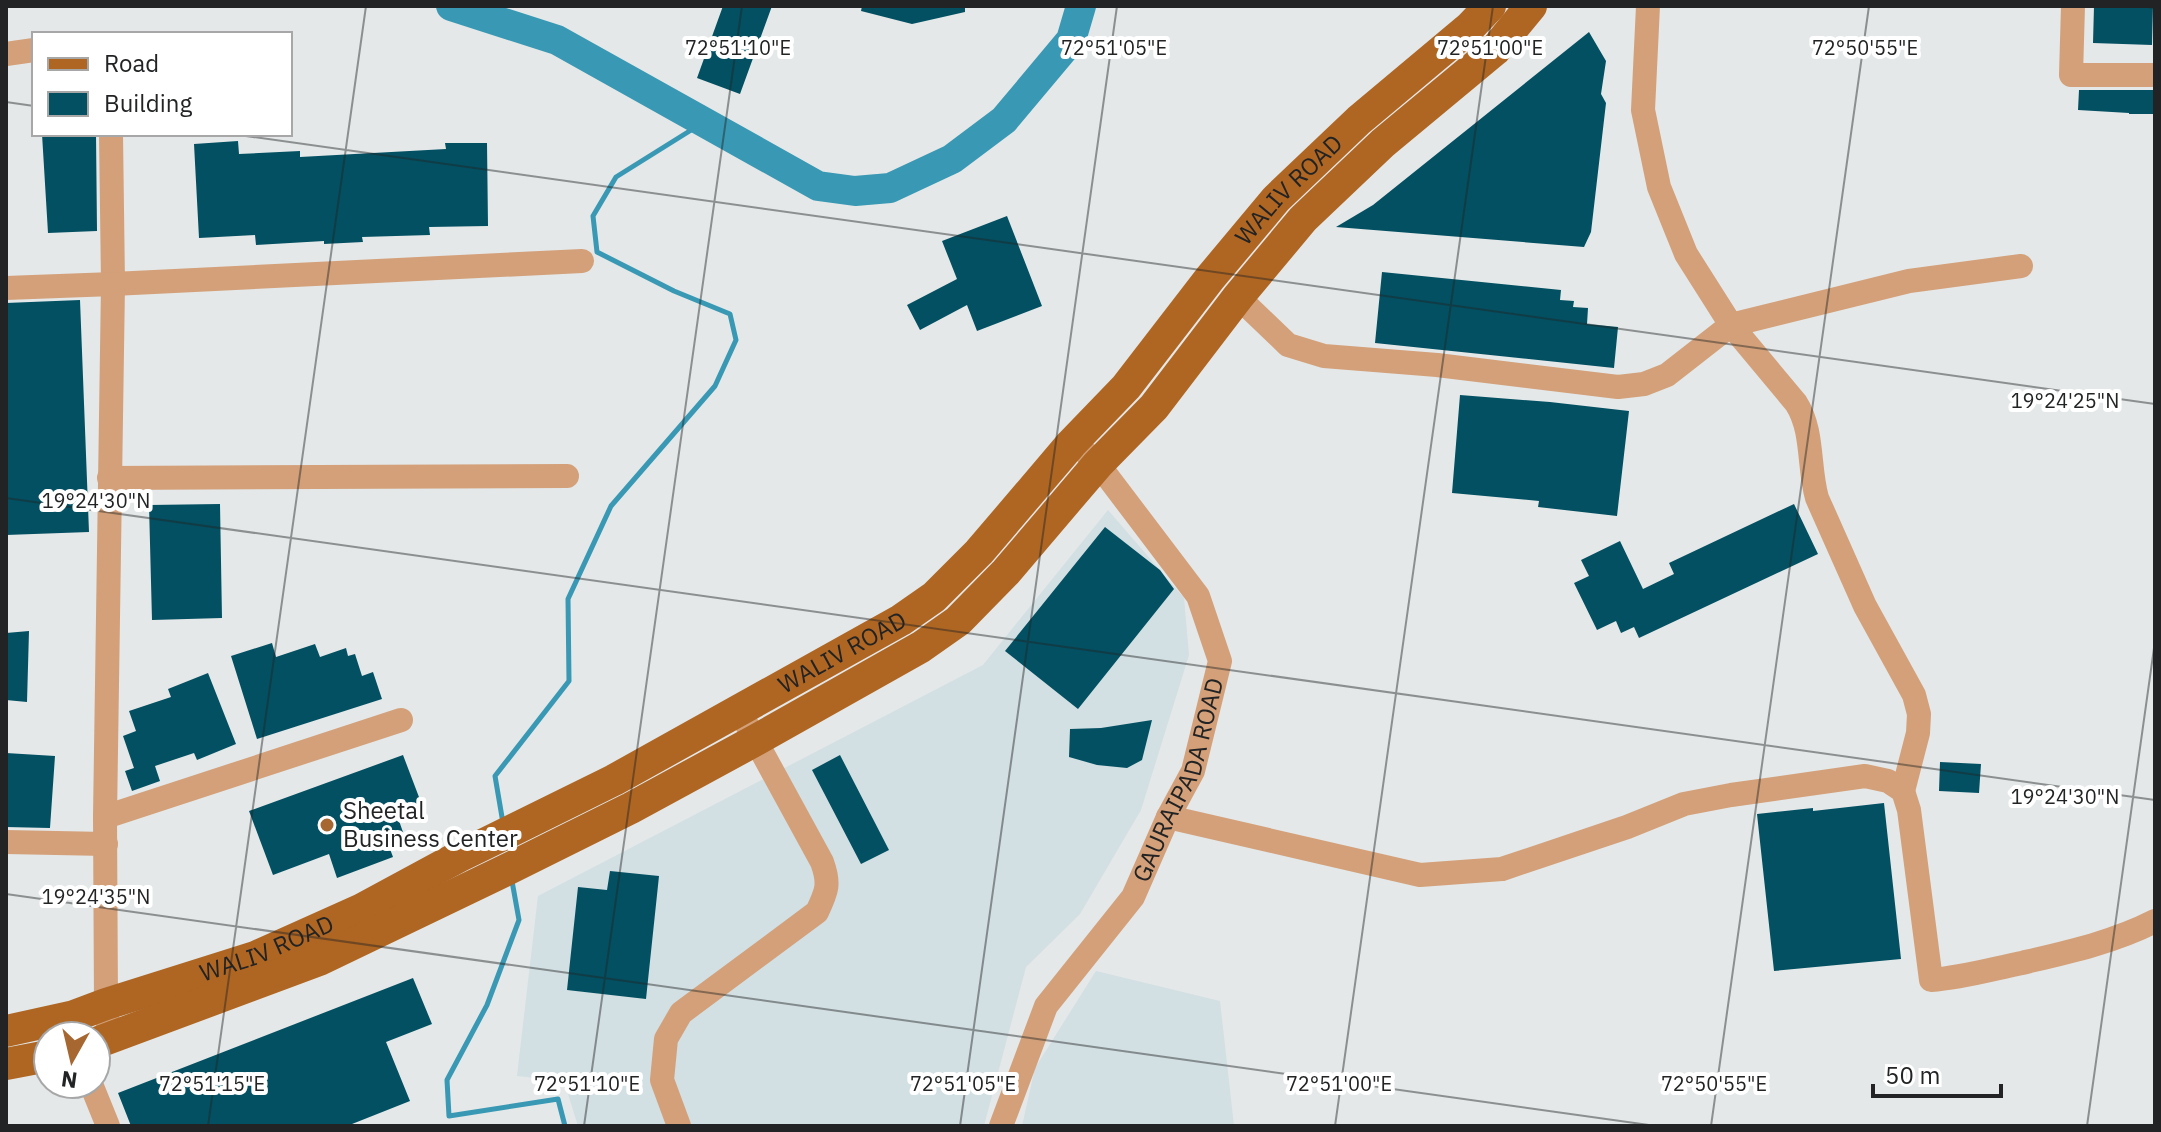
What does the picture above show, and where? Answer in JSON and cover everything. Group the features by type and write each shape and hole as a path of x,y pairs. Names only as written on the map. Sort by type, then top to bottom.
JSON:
{"main road":[{"name":"WALIV ROAD","path":"6,1031 74,1016 255,957 362,909 614,780 901,620 934,597 979,552 1072,442 1126,387 1276,199 1359,120 1470,27 1490,6"},
{"name":"WALIV ROAD","path":"112,1038 319,960 510,868 631,808 756,740 921,647 958,621 1006,572 1098,464 1154,407 1238,297 1303,219 1383,143 1495,50 1531,6"},
{"path":"6,1064 32,1059"}],"street":[{"path":"1648,6 1643,110 1659,187 1686,254 1731,325 1804,415 1812,482 1817,498 1865,606 1914,695 1919,714 1918,733 1903,791 1909,810 1931,980 2056,955 2130,934 2155,921"},
{"path":"2073,6 2071,75 2155,75"},
{"path":"6,54 32,50"},
{"path":"105,1020 113,284 111,136"},
{"path":"6,288 582,261"},
{"path":"1238,297 1288,345 1324,356 1437,365 1618,387 1644,384 1667,375 1731,325 1909,281 2021,266"},
{"name":"GAURAIPADA ROAD","path":"1001,1126 1046,1006 1133,897 1168,817 1193,771 1220,661 1198,596 1098,464 1072,442"},
{"path":"109,478 567,476"},
{"path":"679,1126 662,1080 666,1039 681,1013 817,912 828,880 822,862 740,712"},
{"path":"105,817 401,720"},
{"path":"1168,817 1420,875 1502,869 1627,827 1684,804 1731,795 1865,776 1888,781 1903,791"},
{"path":"6,842 106,844"},
{"path":"97,1100 108,1126"}],"shaded area":[{"path":"1108,510 1184,598 1189,655 1141,810 1080,914 1026,967 984,1126 578,1126 564,1081 517,1076 538,896 983,665"},
{"path":"1096,971 1220,1001 1234,1126 1022,1126 1035,1068"}],"building":[{"path":"723,6 772,6 740,94 697,78"},
{"path":"862,6 965,6 965,12 912,24 861,11"},
{"path":"2094,6 2153,6 2152,45 2093,43"},
{"path":"1589,32 1606,61 1601,94 1606,103 1591,232 1584,247 1336,227 1373,205"},
{"path":"2079,90 2155,90 2155,114 2078,110"},
{"path":"42,136 96,136 97,231 48,233"},
{"path":"238,141 239,154 300,151 300,157 446,149 445,143 487,143 488,226 429,227 430,235 362,237 363,242 324,244 324,241 256,245 255,235 199,238 194,144"},
{"path":"1007,216 1042,306 977,331 967,305 920,330 907,305 957,279 942,241"},
{"path":"1382,272 1561,290 1560,300 1574,301 1573,307 1588,308 1587,324 1618,327 1614,368 1375,343"},
{"path":"80,300 89,532 6,535 6,303"},
{"path":"1460,395 1629,411 1617,516 1538,507 1539,501 1452,493"},
{"path":"220,504 222,618 152,620 149,505"},
{"path":"1794,504 1818,554 1639,638 1634,627 1621,633 1616,621 1597,630 1574,583 1589,576 1581,560 1620,541 1643,589 1674,574 1669,563"},
{"path":"1105,527 1160,570 1174,589 1078,709 1005,651"},
{"path":"29,631 27,702 6,700 6,633"},
{"path":"272,643 276,657 315,644 320,657 346,648 348,656 355,654 362,676 373,672 382,699 257,739 231,656"},
{"path":"208,673 236,744 197,760 194,753 155,766 160,781 132,791 125,771 134,768 123,736 136,731 129,711 171,697 168,689"},
{"path":"1152,720 1142,760 1127,768 1097,765 1069,757 1070,729"},
{"path":"6,753 55,756 50,828 6,827"},
{"name":"Sheetal Business Center","path":"403,755 422,805 397,815 404,835 387,841 393,857 337,878 329,854 273,875 249,811"},
{"path":"840,755 889,850 861,864 812,770"},
{"path":"1940,762 1981,764 1979,793 1939,791"},
{"path":"1884,803 1901,959 1774,971 1757,814"},
{"path":"610,871 659,876 646,999 567,990 578,887 607,890"},
{"path":"413,978 432,1024 386,1042 410,1101 347,1126 131,1126 118,1093"}],"waterway":[{"path":"451,6 557,40 818,186 855,191 890,188 952,159 1004,120 1071,40 1081,6"},
{"path":"503,823 495,776 569,681 568,599 611,506 715,386 736,340 730,314 674,291 597,252 593,216 616,177 704,122"},
{"path":"512,881 519,920 487,1005 447,1080 449,1116 558,1099 565,1126"}],"place":[{"name":"Sheetal Business Center","path":"327,825"}]}
